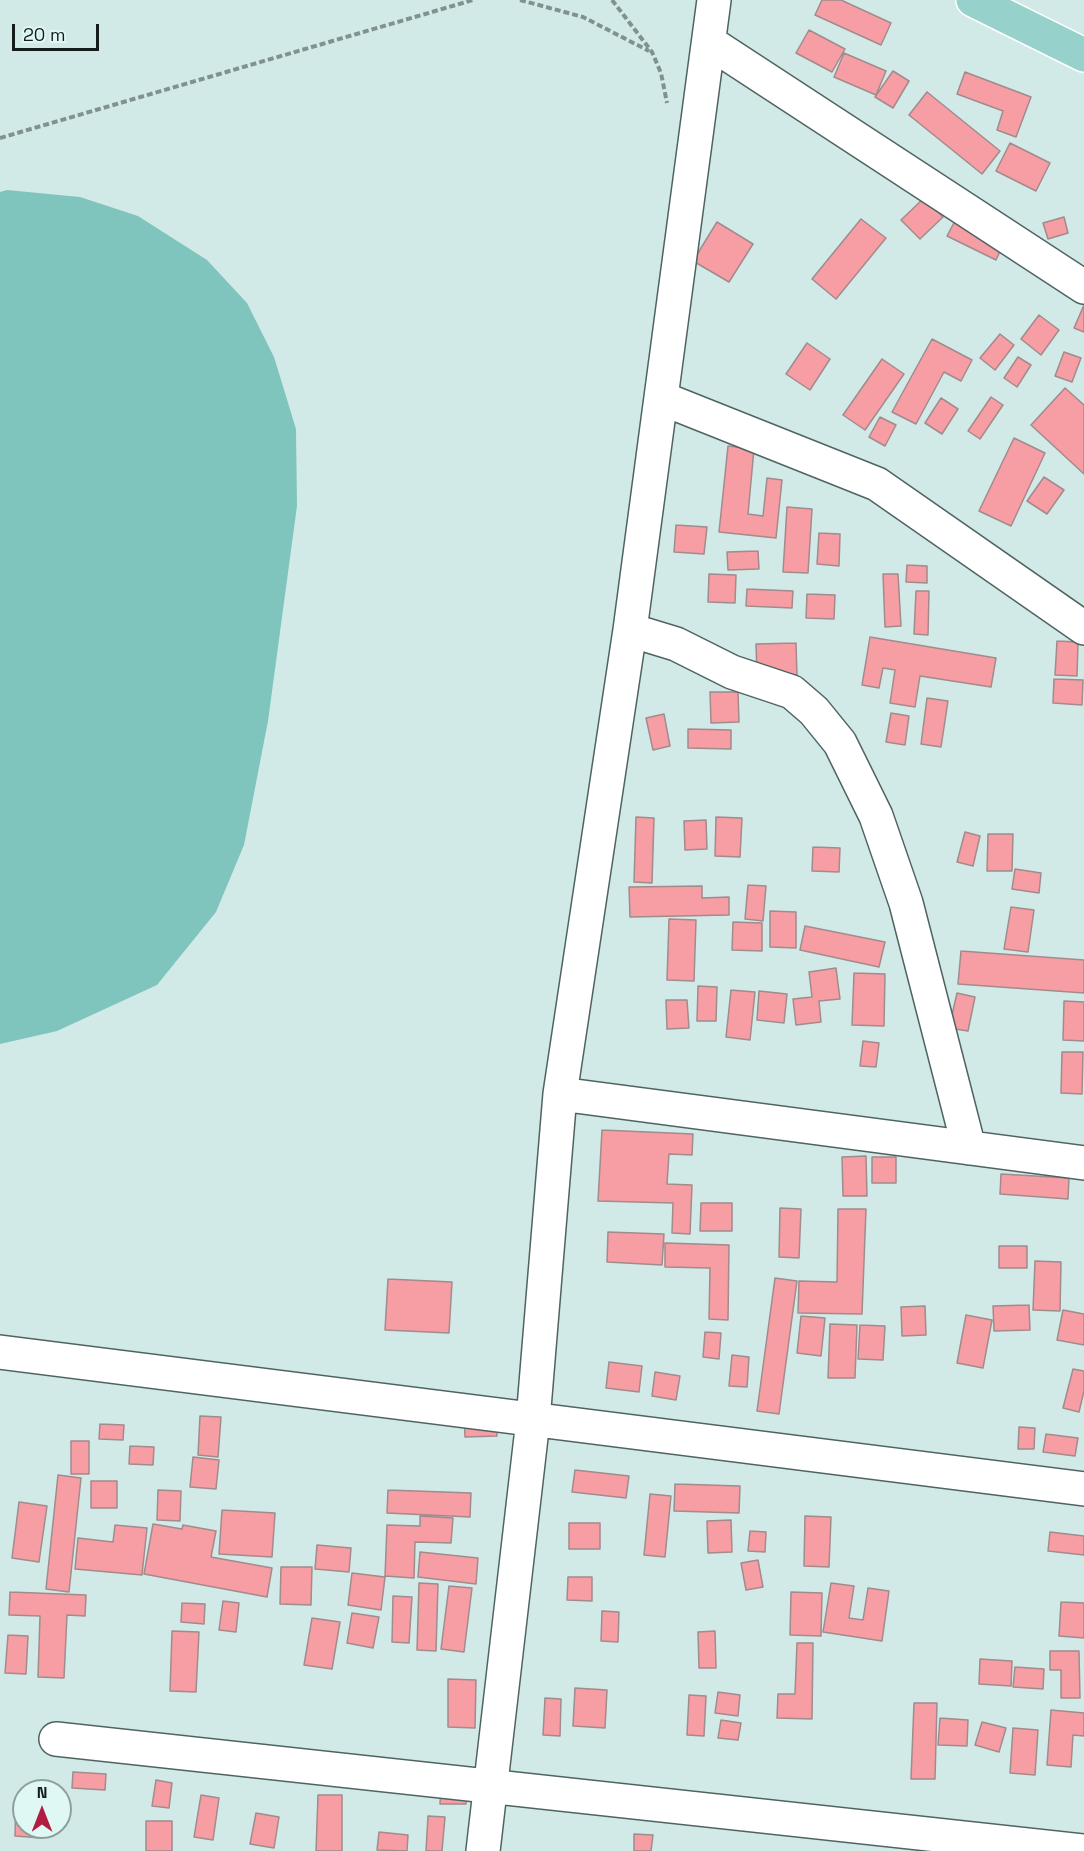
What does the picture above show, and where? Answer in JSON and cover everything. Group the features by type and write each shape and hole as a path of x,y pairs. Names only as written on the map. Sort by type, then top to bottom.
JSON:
{"main road":[{"path":"973,0 1078,46"}],"street":[{"path":"483,1851 533,1420 560,1094 630,630 714,0"},
{"path":"709,42 1084,287"},
{"path":"661,398 877,484 1084,628"},
{"path":"630,630 675,644 732,672 792,692 814,711 840,743 876,816 906,903 969,1148"},
{"path":"560,1094 1084,1163"},
{"path":"0,1352 1084,1489"},
{"path":"56,1739 1084,1851"}],"path":[{"path":"0,138 472,0"},
{"path":"520,0 583,17 652,52"},
{"path":"612,0 652,52 661,73 668,107"}],"shaded area":[{"path":"7,190 80,197 138,216 207,260 247,303 274,357 296,429 297,506 268,721 244,845 216,912 157,985 57,1031 0,1044 0,192"}],"building":[{"path":"822,0 841,0 891,23 881,45 815,15"},
{"path":"809,30 845,49 832,72 796,53"},
{"path":"844,53 886,71 876,95 834,77"},
{"path":"893,71 909,81 893,108 875,97"},
{"path":"965,72 1031,97 1016,137 997,130 1003,111 957,94"},
{"path":"927,92 1000,151 982,174 909,115"},
{"path":"1010,143 1050,163 1036,191 996,171"},
{"path":"924,198 943,217 920,239 901,220"},
{"path":"1064,217 1068,233 1048,239 1043,223"},
{"path":"861,219 886,238 836,299 812,279"},
{"path":"956,219 1005,241 996,260 947,236"},
{"path":"717,222 753,244 729,282 693,261"},
{"path":"1084,305 1084,332 1074,328"},
{"path":"1039,315 1059,330 1041,355 1021,339"},
{"path":"1000,334 1014,345 995,370 980,358"},
{"path":"932,339 972,360 961,381 944,372 916,424 892,412"},
{"path":"807,343 830,359 810,390 786,374"},
{"path":"1064,352 1081,358 1072,382 1055,376"},
{"path":"1018,357 1031,365 1017,387 1004,378"},
{"path":"882,359 904,374 865,430 843,415"},
{"path":"1065,388 1084,405 1084,474 1031,425"},
{"path":"991,397 1003,405 980,439 968,431"},
{"path":"941,398 958,409 942,434 925,423"},
{"path":"880,417 896,425 885,446 869,437"},
{"path":"1014,438 1045,453 1011,526 979,511"},
{"path":"728,446 754,449 748,514 763,516 767,478 782,480 776,538 719,532"},
{"path":"1044,477 1064,490 1047,514 1027,501"},
{"path":"787,507 812,509 808,573 783,572"},
{"path":"676,525 707,527 704,554 674,552"},
{"path":"819,533 840,534 839,566 817,564"},
{"path":"758,551 759,569 728,570 727,552"},
{"path":"907,565 927,566 927,583 906,582"},
{"path":"709,574 736,575 735,603 708,602"},
{"path":"883,574 898,574 901,626 885,627"},
{"path":"747,589 793,591 792,608 746,606"},
{"path":"916,591 929,591 928,635 914,634"},
{"path":"807,594 835,595 834,619 806,618"},
{"path":"870,637 996,658 991,687 920,676 915,707 890,703 895,670 883,668 879,688 862,685"},
{"path":"1057,641 1078,642 1077,676 1055,675"},
{"path":"796,643 797,675 757,676 756,644"},
{"path":"1054,679 1083,680 1082,705 1053,703"},
{"path":"710,692 738,692 739,722 711,723"},
{"path":"927,698 948,701 941,747 921,744"},
{"path":"891,713 909,716 905,745 886,742"},
{"path":"664,714 670,746 653,750 646,718"},
{"path":"688,729 731,730 731,749 688,748"},
{"path":"636,817 654,818 652,883 634,882"},
{"path":"716,817 742,818 740,857 715,856"},
{"path":"706,820 707,849 685,850 684,821"},
{"path":"965,832 980,836 973,866 957,862"},
{"path":"988,834 1013,834 1012,871 987,871"},
{"path":"813,847 840,848 839,872 812,871"},
{"path":"1015,869 1041,873 1039,893 1012,889"},
{"path":"748,885 766,886 763,921 745,919"},
{"path":"702,886 702,898 729,897 729,915 630,917 629,887"},
{"path":"1011,907 1034,910 1028,952 1004,949"},
{"path":"770,911 796,912 796,948 770,947"},
{"path":"669,919 696,920 694,981 667,980"},
{"path":"733,922 762,923 762,951 732,950"},
{"path":"805,926 885,942 879,967 800,950"},
{"path":"961,951 1084,960 1084,993 958,984"},
{"path":"836,968 840,999 819,1001 821,1022 796,1025 793,999 812,997 809,972"},
{"path":"854,973 885,974 884,1026 852,1025"},
{"path":"698,986 717,987 716,1021 697,1021"},
{"path":"731,990 755,992 750,1040 726,1037"},
{"path":"759,991 787,994 784,1023 757,1020"},
{"path":"957,993 975,997 968,1031 949,1028"},
{"path":"666,1000 687,1000 689,1028 667,1029"},
{"path":"1064,1001 1084,1002 1084,1041 1063,1040"},
{"path":"863,1041 879,1043 876,1067 860,1066"},
{"path":"1062,1052 1083,1052 1082,1094 1061,1093"},
{"path":"602,1130 693,1134 692,1155 669,1154 667,1184 692,1185 690,1234 672,1233 673,1203 598,1201"},
{"path":"866,1156 867,1196 843,1196 842,1157"},
{"path":"872,1157 896,1157 896,1183 872,1183"},
{"path":"1001,1174 1069,1178 1068,1199 1000,1194"},
{"path":"701,1203 732,1203 732,1231 700,1231"},
{"path":"780,1208 801,1209 799,1258 779,1257"},
{"path":"838,1209 866,1209 862,1314 798,1313 799,1281 837,1282"},
{"path":"608,1232 664,1234 662,1265 607,1262"},
{"path":"665,1243 729,1245 728,1320 709,1319 710,1268 665,1267"},
{"path":"999,1246 1027,1246 1027,1268 999,1268"},
{"path":"1035,1261 1061,1262 1060,1311 1033,1310"},
{"path":"775,1278 797,1281 779,1414 757,1411"},
{"path":"388,1279 452,1282 449,1333 385,1330"},
{"path":"1029,1305 1030,1330 994,1331 993,1306"},
{"path":"925,1306 926,1335 902,1336 901,1307"},
{"path":"1063,1310 1084,1314 1084,1345 1057,1340"},
{"path":"966,1315 992,1320 983,1368 957,1363"},
{"path":"801,1316 825,1318 821,1356 797,1353"},
{"path":"830,1324 857,1325 855,1378 828,1378"},
{"path":"860,1325 885,1326 883,1360 858,1359"},
{"path":"705,1332 721,1333 719,1359 703,1357"},
{"path":"732,1355 749,1357 747,1387 729,1386"},
{"path":"609,1362 642,1366 639,1392 606,1388"},
{"path":"1073,1369 1084,1371 1084,1391 1079,1412 1063,1408"},
{"path":"655,1372 680,1376 676,1400 652,1396"},
{"path":"496,1412 497,1436 465,1437 464,1413"},
{"path":"200,1416 221,1417 218,1457 198,1455"},
{"path":"100,1424 124,1425 123,1440 99,1439"},
{"path":"1019,1427 1035,1428 1034,1449 1018,1449"},
{"path":"1046,1434 1078,1438 1075,1456 1043,1452"},
{"path":"71,1441 89,1441 89,1474 71,1474"},
{"path":"130,1446 154,1447 153,1465 129,1464"},
{"path":"193,1457 219,1460 216,1489 190,1487"},
{"path":"575,1470 629,1476 626,1498 572,1492"},
{"path":"58,1475 81,1478 69,1592 46,1589"},
{"path":"91,1481 117,1481 117,1508 91,1508"},
{"path":"675,1484 740,1486 739,1513 674,1511"},
{"path":"158,1490 181,1491 180,1521 157,1520"},
{"path":"388,1490 471,1493 470,1517 387,1513"},
{"path":"650,1494 671,1496 665,1557 644,1555"},
{"path":"19,1502 47,1506 39,1562 12,1558"},
{"path":"222,1510 275,1513 272,1557 219,1554"},
{"path":"420,1516 453,1518 451,1543 415,1542 414,1578 385,1576 387,1525 420,1526"},
{"path":"805,1516 831,1517 829,1567 804,1566"},
{"path":"731,1520 732,1552 708,1553 707,1521"},
{"path":"569,1523 600,1523 600,1549 569,1549"},
{"path":"153,1524 182,1529 183,1525 216,1531 211,1557 272,1568 267,1597 144,1574"},
{"path":"115,1525 147,1528 142,1575 75,1569 78,1538 113,1542"},
{"path":"750,1531 766,1532 765,1552 748,1551"},
{"path":"1050,1532 1084,1536 1084,1555 1048,1551"},
{"path":"317,1545 351,1548 349,1572 315,1569"},
{"path":"420,1552 478,1558 476,1584 418,1577"},
{"path":"758,1560 763,1587 746,1590 741,1563"},
{"path":"281,1567 312,1567 311,1605 280,1604"},
{"path":"352,1573 385,1577 381,1610 348,1605"},
{"path":"568,1577 592,1577 592,1601 567,1600"},
{"path":"419,1583 438,1584 436,1651 417,1650"},
{"path":"831,1583 854,1586 849,1618 863,1620 868,1588 889,1591 882,1641 823,1632"},
{"path":"449,1586 472,1588 464,1652 441,1649"},
{"path":"10,1592 86,1595 85,1616 67,1615 64,1678 38,1677 40,1616 9,1615"},
{"path":"791,1592 822,1593 821,1636 790,1635"},
{"path":"393,1596 412,1597 409,1643 392,1642"},
{"path":"223,1601 239,1603 236,1632 219,1630"},
{"path":"1061,1602 1084,1603 1084,1638 1059,1636"},
{"path":"182,1603 205,1604 204,1624 181,1622"},
{"path":"602,1611 619,1612 618,1642 601,1641"},
{"path":"352,1613 379,1617 373,1648 347,1643"},
{"path":"312,1618 340,1622 332,1669 304,1665"},
{"path":"172,1631 199,1632 196,1692 170,1691"},
{"path":"715,1631 716,1668 699,1668 698,1632"},
{"path":"8,1635 28,1636 26,1674 5,1673"},
{"path":"797,1643 813,1643 812,1719 777,1718 778,1694 795,1694"},
{"path":"1050,1651 1079,1651 1080,1698 1061,1698 1061,1670 1050,1670"},
{"path":"980,1659 1012,1661 1011,1686 979,1684"},
{"path":"1015,1667 1044,1669 1043,1689 1013,1687"},
{"path":"448,1679 476,1680 475,1728 448,1727"},
{"path":"575,1688 607,1690 605,1728 573,1726"},
{"path":"718,1692 740,1695 738,1716 715,1713"},
{"path":"689,1695 706,1696 704,1736 687,1735"},
{"path":"545,1698 561,1699 560,1736 543,1735"},
{"path":"914,1703 937,1703 935,1779 911,1779"},
{"path":"1051,1710 1084,1713 1084,1736 1073,1735 1071,1767 1047,1765"},
{"path":"940,1718 968,1720 967,1746 938,1745"},
{"path":"721,1720 741,1723 738,1740 718,1738"},
{"path":"982,1722 1006,1728 999,1752 975,1745"},
{"path":"1013,1728 1038,1730 1035,1775 1010,1773"},
{"path":"73,1772 106,1774 105,1790 72,1788"},
{"path":"156,1780 172,1783 169,1808 152,1806"},
{"path":"441,1784 467,1785 466,1804 440,1804"},
{"path":"201,1795 219,1798 213,1840 194,1837"},
{"path":"318,1795 342,1795 342,1851 316,1851"},
{"path":"256,1813 279,1817 274,1848 250,1844"},
{"path":"428,1816 445,1817 442,1851 426,1851"},
{"path":"146,1821 172,1821 172,1851 146,1851"},
{"path":"379,1832 408,1835 407,1851 377,1850"},
{"path":"634,1834 653,1835 651,1851 634,1851"}]}
